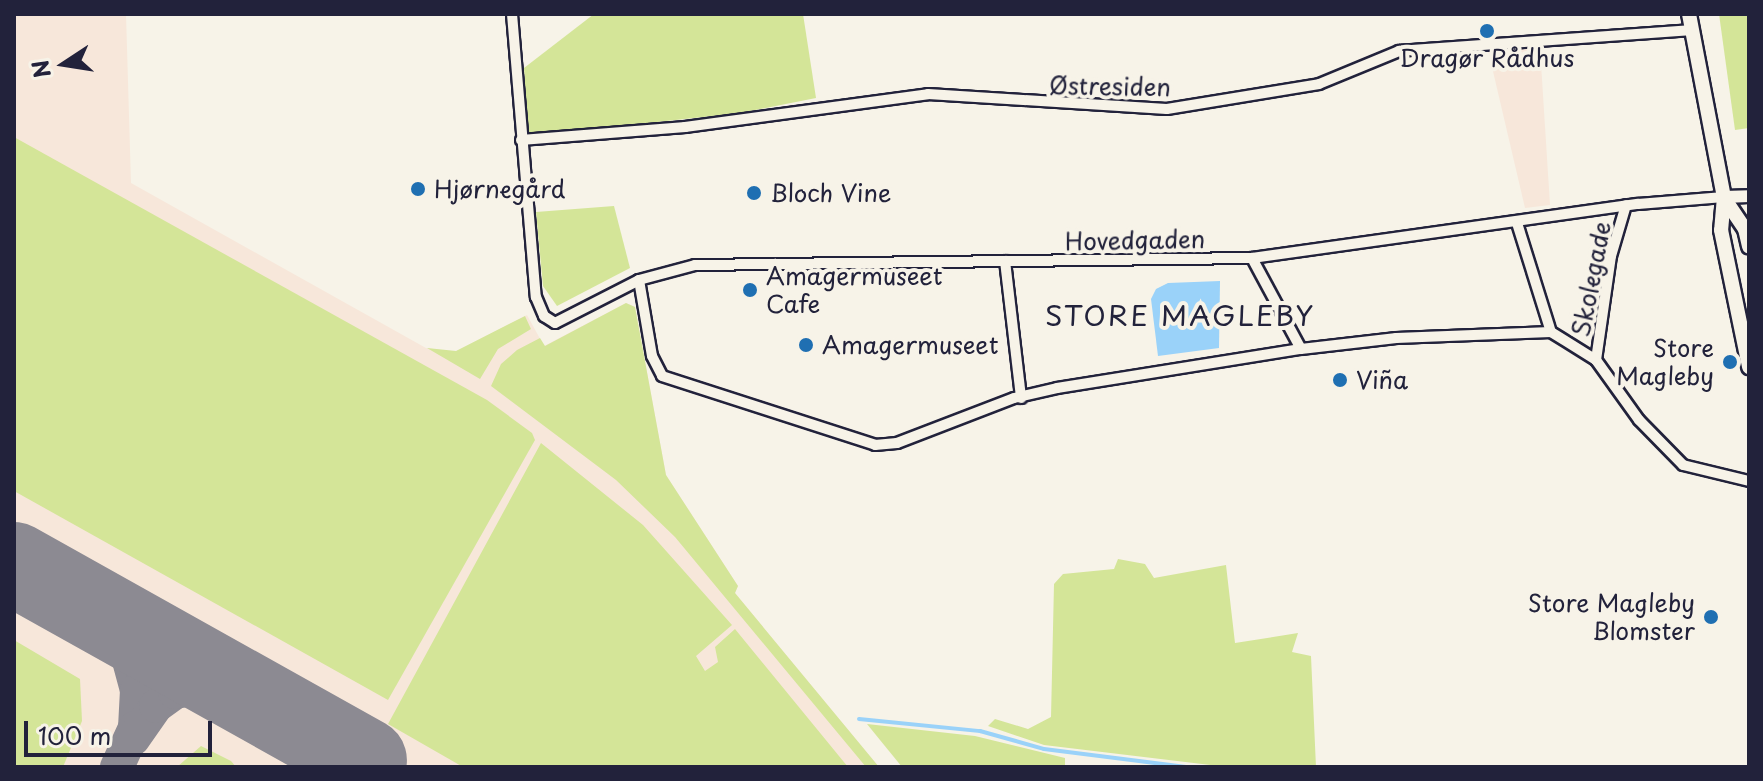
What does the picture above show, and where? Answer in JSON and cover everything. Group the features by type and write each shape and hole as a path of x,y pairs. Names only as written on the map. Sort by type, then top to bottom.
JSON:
{"main road":[{"path":"1689,14 1724,197 1721,230 1749,367"},
{"path":"1724,197 1745,229 1749,247"}],"street":[{"path":"512,14 521,140"},
{"name":"Østresiden","path":"521,140 685,127 928,94 1167,109 1319,84 1399,51 1691,30"},
{"name":"Hovedgaden","path":"521,140 536,297 544,316 555,323 639,280 695,265 1252,258 1517,223 1626,205 1724,197"},
{"path":"1724,197 1749,196"},
{"name":"Skolegade","path":"1596,360 1611,256 1626,205"},
{"path":"1517,223 1551,332"},
{"path":"1252,258 1301,349"},
{"path":"1005,261 1021,398"},
{"path":"639,280 652,356 662,376 875,445 897,443 1021,398 1301,349 1396,338 1551,332 1596,360 1639,420 1683,465 1749,481"}],"shaded area":[{"path":"14,14 126,14 131,183 426,348 455,352 527,315 544,346 626,303 635,307 666,475 738,586 735,593 879,767 14,767"},
{"path":"1540,48 1550,205 1525,208 1488,50"}],"green space":[{"path":"594,14 803,14 816,98 740,113 528,136 524,68"},
{"path":"1719,14 1749,14 1749,128 1735,130"},
{"path":"14,137 487,400 532,433 535,440 388,700 14,491"},
{"path":"614,206 630,268 557,306 543,286 536,212"},
{"path":"626,303 635,307 666,475 738,586 735,593 879,767 866,767 675,537 616,480 491,386 501,364 517,350 540,338 545,346"},
{"path":"525,316 531,329 498,349 480,379 427,348 456,351"},
{"path":"541,443 643,525 732,625 696,656 705,671 718,662 715,647 735,629 848,767 463,767 388,724"},
{"path":"1118,559 1145,564 1154,578 1226,565 1235,643 1298,633 1292,652 1311,656 1316,767 1227,767 1044,745 988,726 995,719 1028,729 1051,717 1054,584 1063,574 1114,569"},
{"path":"14,640 80,679 82,721 63,767 14,767"},
{"path":"867,724 975,736 1065,758 1065,767 902,767"},
{"path":"201,746 231,761 236,767 177,767"}],"water":[{"path":"1220,281 1219,348 1158,356 1151,299 1156,289 1168,283"}],"waterway":[{"path":"859,719 980,731 1044,749 1186,767"}],"taxiway":[{"path":"93,608 127,653 137,690 135,728 117,767"},
{"path":"133,739 156,706 175,692 213,685 245,693"},
{"path":"269,706 297,738 308,767"}],"runway":[{"path":"14,564 365,760"}],"place":[{"name":"Dragør Rådhus","path":"1487,31"},
{"name":"Hjørnegård","path":"418,189"},
{"name":"Bloch Vine","path":"754,193"},
{"name":"Amagermuseet Cafe","path":"750,290"},
{"name":"Amagermuseet","path":"806,345"},
{"name":"Store Magleby","path":"1730,362"},
{"name":"Viña","path":"1340,380"},
{"name":"Store Magleby Blomster","path":"1711,617"}],"district":[{"name":"STORE MAGLEBY","path":"1180,315"}]}
